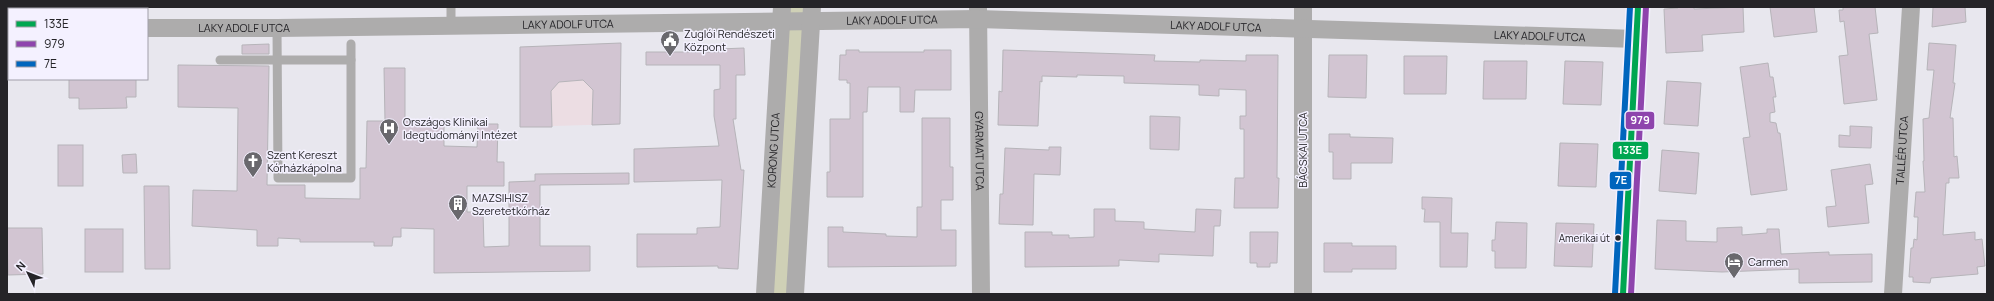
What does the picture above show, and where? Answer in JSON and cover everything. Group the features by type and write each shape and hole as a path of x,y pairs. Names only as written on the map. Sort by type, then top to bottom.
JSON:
{"main road":[{"path":"1623,294 1638,7"}],"street":[{"name":"BÁCSKAI UTCA","path":"1303,7 1303,294"},
{"name":"TALLÉR UTCA","path":"1893,294 1910,7"},
{"name":"LAKY ADOLF UTCA","path":"148,28 451,26 782,14 978,13 1303,29 1637,39"},
{"name":"GYARMAT UTCA","path":"978,13 981,294"},
{"name":"KORONG UTCA","path":"765,294 782,14"},
{"path":"795,294 811,14"}],"lane":[{"path":"451,7 451,26"},
{"path":"277,28 278,178 351,178 351,44"},
{"path":"220,60 351,60"}],"shaded area":[{"path":"621,43 620,124 520,127 520,47"}],"green space":[{"path":"788,7 806,7 789,294 770,294"}],"building":[{"path":"1694,7 1694,9 1743,7 1744,32 1702,35 1703,51 1666,53 1664,9"},
{"path":"1770,7 1814,7 1817,32 1774,37"},
{"path":"1843,7 1875,7 1878,33 1869,34 1877,100 1844,104 1839,56 1848,55 1844,21 1840,22 1839,10 1843,10"},
{"path":"1933,7 1965,7 1966,22 1932,27"},
{"path":"621,43 620,124 592,125 593,90 583,80 559,82 551,91 552,127 520,127 520,47"},
{"path":"1929,43 1956,45 1953,83 1955,83 1950,118 1953,118 1954,157 1957,156 1959,178 1949,178 1949,183 1946,183 1943,235 1975,232 1975,240 1982,239 1985,266 1977,267 1978,274 1931,278 1930,283 1913,282 1913,277 1909,277 1911,248 1913,248 1914,239 1917,240 1918,217 1914,217 1916,192 1925,192 1923,119 1929,118 1934,70 1927,70"},
{"path":"269,44 269,54 242,54 242,45"},
{"path":"744,48 745,75 736,75 736,119 733,119 741,170 744,170 738,269 718,268 718,266 637,267 637,234 697,234 697,228 720,227 721,204 722,180 634,182 634,149 719,146 714,116 714,90 720,89 720,65 646,65 646,52 719,52 719,49"},
{"path":"846,50 859,50 859,52 924,52 924,50 951,50 951,90 915,90 914,112 900,112 900,87 868,87 867,112 863,112 863,197 827,197 827,172 830,172 830,119 850,119 850,83 847,83 847,80 839,80 840,55 846,55"},
{"path":"1003,50 1155,55 1154,61 1200,62 1200,60 1246,61 1246,55 1278,55 1278,208 1234,208 1235,178 1244,178 1244,129 1240,129 1240,116 1246,116 1246,90 1219,89 1219,96 1199,95 1199,85 1124,83 1124,76 1042,76 1042,82 1040,81 1038,126 998,125 999,91 1002,92"},
{"path":"1329,55 1367,55 1366,98 1328,97"},
{"path":"1404,56 1447,56 1446,94 1404,94"},
{"path":"1484,61 1527,61 1526,99 1483,99"},
{"path":"1565,61 1603,62 1601,105 1563,104"},
{"path":"1768,63 1770,77 1773,77 1776,97 1773,97 1775,112 1770,113 1770,122 1776,123 1778,133 1780,133 1787,190 1751,195 1743,138 1750,137 1740,67"},
{"path":"178,65 269,66 267,185 305,185 305,198 360,199 360,168 366,168 367,121 385,121 384,68 405,68 405,121 412,121 412,123 444,123 444,146 477,147 478,124 498,124 497,162 504,162 504,186 467,186 467,212 483,212 484,247 509,246 509,182 535,181 535,174 629,173 629,184 540,185 540,246 590,246 590,271 434,273 434,229 401,228 401,237 393,237 392,246 374,246 374,242 300,242 300,239 278,238 278,246 257,246 257,230 192,226 193,190 237,191 238,108 178,107"},
{"path":"69,80 136,80 136,97 126,97 127,108 79,109 79,98 69,98"},
{"path":"1667,81 1701,83 1698,126 1664,124"},
{"path":"1150,116 1180,117 1179,150 1150,149"},
{"path":"922,118 950,118 950,167 953,167 953,200 941,200 941,230 956,230 956,266 828,267 828,227 843,227 843,232 917,237 917,207 922,207"},
{"path":"1850,126 1872,127 1871,148 1839,147 1839,135 1850,136"},
{"path":"1329,134 1350,134 1350,137 1393,138 1392,163 1351,163 1351,179 1333,179 1333,152 1329,152"},
{"path":"1560,143 1598,144 1596,187 1558,186"},
{"path":"58,145 83,145 83,186 58,186"},
{"path":"1049,147 1061,147 1060,175 1034,174 1033,225 999,224 1000,194 1003,194 1005,148 1049,150"},
{"path":"1662,150 1699,153 1696,194 1659,191"},
{"path":"136,154 137,173 123,173 122,155"},
{"path":"1870,164 1873,184 1865,185 1869,223 1828,227 1826,207 1836,206 1831,170"},
{"path":"144,186 169,186 170,269 145,269"},
{"path":"1422,197 1452,198 1451,233 1468,233 1467,267 1440,267 1440,222 1424,222 1425,209 1422,209"},
{"path":"1094,209 1115,209 1115,221 1144,222 1144,229 1195,232 1196,209 1221,210 1220,226 1214,226 1213,256 1159,254 1159,262 1119,260 1119,266 1025,267 1025,232 1052,232 1052,235 1069,235 1069,238 1094,237"},
{"path":"1657,220 1686,221 1686,241 1717,242 1717,228 1742,227 1742,235 1767,233 1767,229 1779,229 1781,254 1829,252 1829,255 1872,254 1872,282 1799,283 1799,269 1722,272 1655,269"},
{"path":"1496,222 1527,223 1526,268 1495,268 1495,251 1492,251 1492,240 1495,240"},
{"path":"1556,223 1594,224 1592,267 1554,266"},
{"path":"7,228 42,228 43,274 8,275"},
{"path":"85,229 123,229 123,272 85,272"},
{"path":"1250,232 1278,232 1277,263 1270,263 1270,267 1257,267 1257,263 1250,263"},
{"path":"1324,243 1352,243 1352,246 1396,246 1396,269 1352,269 1352,272 1324,272"}],"transit line":[{"name":"7E","path":"1615,294 1630,7"},
{"name":"133E","path":"1623,294 1638,7"},
{"name":"979","path":"1631,294 1646,7"}],"place":[{"name":"Zuglói Rendészeti Központ","path":"670,57"},
{"name":"Országos Klinikai Idegtudományi Intézet","path":"389,145"},
{"name":"Szent Kereszt Kórházkápolna","path":"253,178"},
{"name":"MAZSIHISZ Szeretetkórház","path":"458,221"},
{"name":"Amerikai út","path":"1618,238"},
{"name":"Carmen","path":"1734,279"}]}
